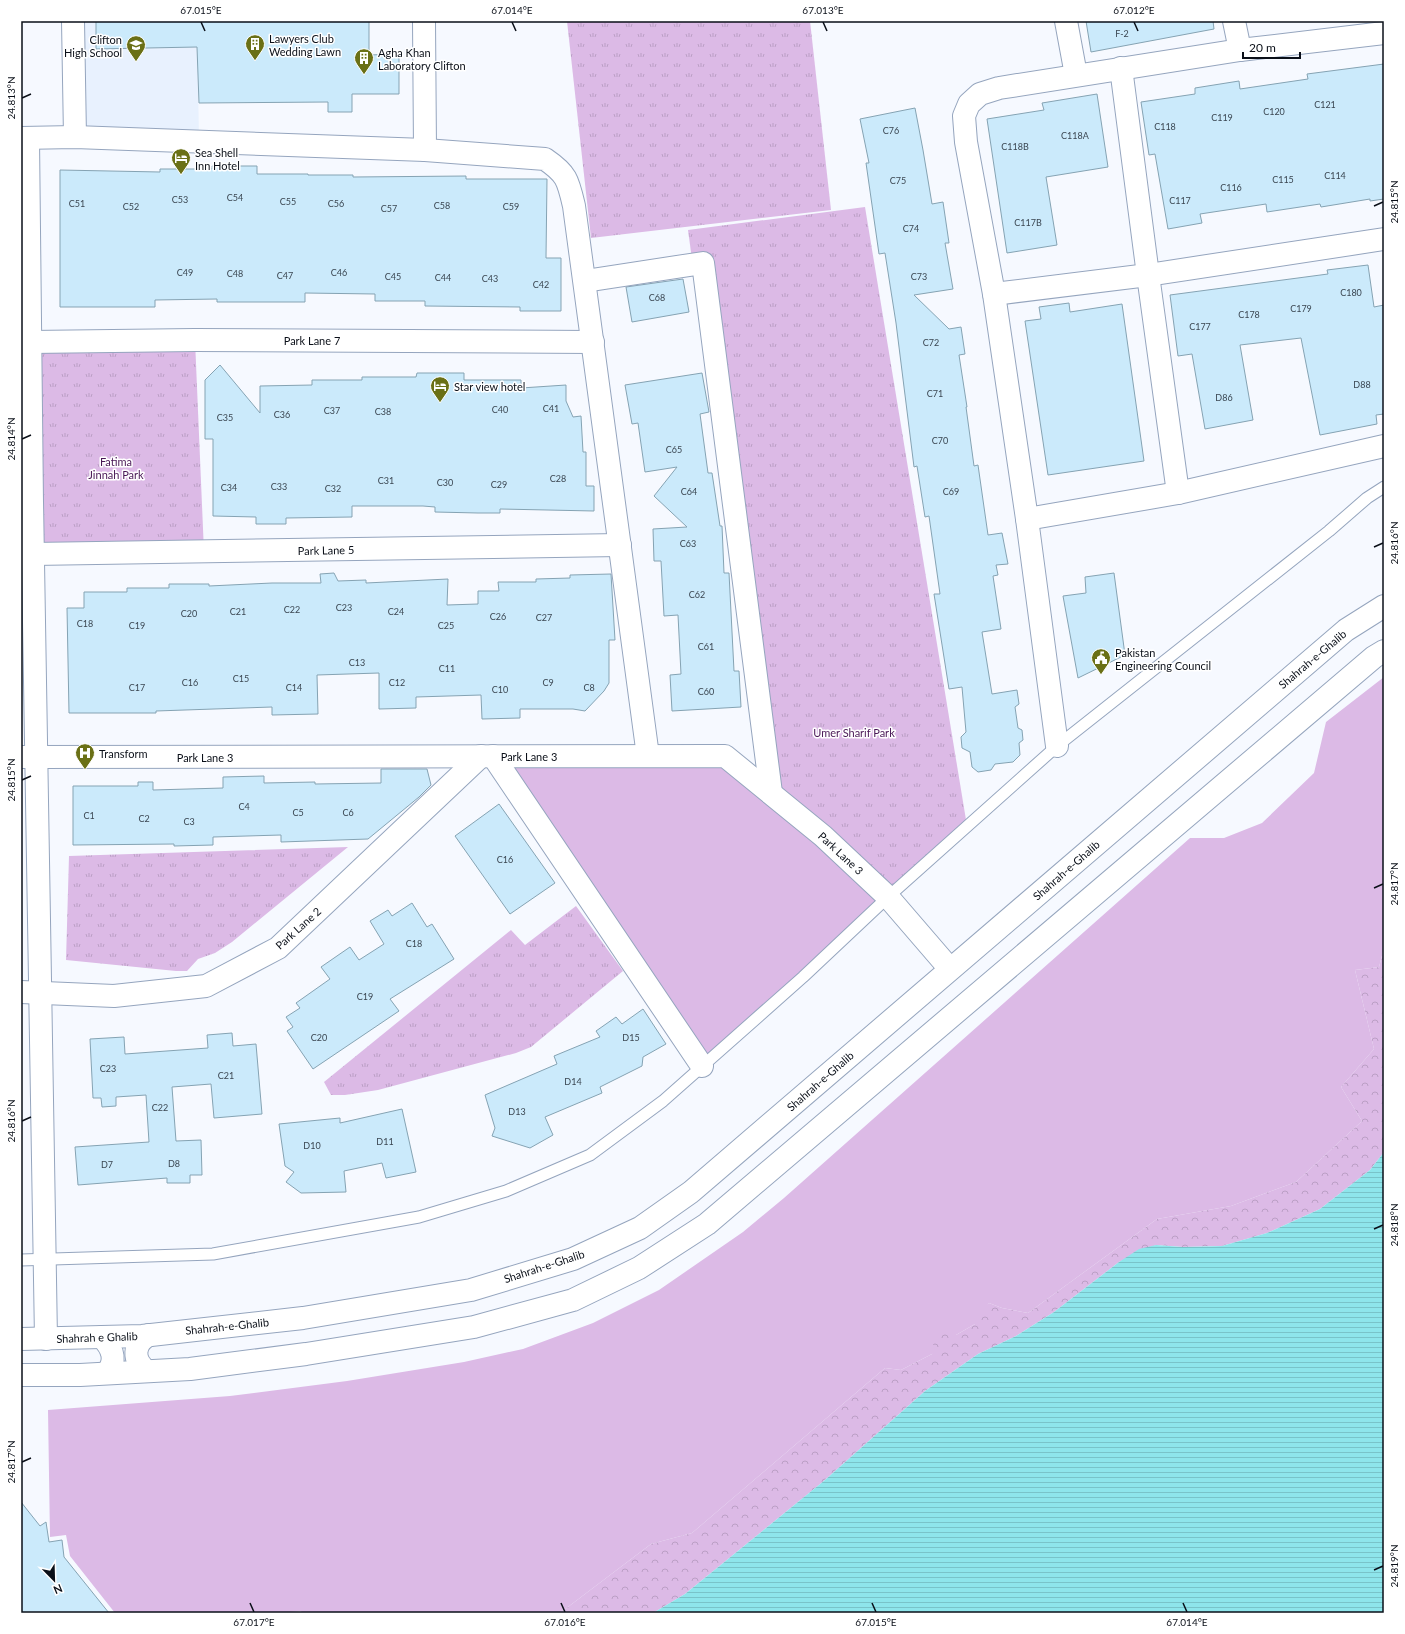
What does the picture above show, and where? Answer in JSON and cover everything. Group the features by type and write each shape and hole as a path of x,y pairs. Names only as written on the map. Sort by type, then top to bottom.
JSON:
{"street":[{"path":"73,21 75,137"},
{"path":"424,21 424,150"},
{"path":"1066,21 1076,75"},
{"path":"1234,21 1240,50"},
{"path":"1057,746 1027,519 994,294 966,142 964,116 969,104 980,94 999,88 1240,50 1384,33"},
{"path":"1121,68 1178,494"},
{"path":"21,1339 46,1339 44,1260 31,992 28,757 33,554 26,502 30,342 25,250 25,139 75,137 424,150 545,159 559,169 568,182 574,206 648,756"},
{"path":"994,294 1148,275 1384,239"},
{"path":"585,281 703,263 771,794"},
{"name":"Park Lane 7","path":"30,342 203,340 593,342"},
{"path":"1027,519 1178,494 1384,446"},
{"name":"Park Lane 5","path":"33,554 620,545"},
{"name":"Shahrah-e-Ghalib","path":"149,1335 303,1318 471,1290 573,1259 640,1228 691,1192 1346,630 1384,606"},
{"path":"21,1375 190,1369 306,1354 474,1327 573,1300 639,1268 707,1224 1368,662 1384,651"},
{"path":"487,756 702,1066"},
{"name":"Park Lane 2","path":"31,992 114,996 206,986 278,948 487,756"},
{"name":"Park Lane 3","path":"28,757 725,756 823,836 888,897 950,969"},
{"path":"147,1371 138,1362 136,1349 143,1338 149,1335"},
{"name":"Shahrah e Ghalib","path":"46,1339 149,1335"},
{"path":"102,1337 112,1350 113,1356 113,1362 107,1373"}],"lane":[{"path":"21,1260 213,1254 419,1217 506,1191 590,1155 663,1100 702,1066 803,977 888,897 1057,746 1329,531 1367,498 1384,487"}],"shaded area":[{"name":"Clifton High School","path":"73,21 197,21 199,141 75,137"}],"green space":[{"path":"567,21 810,21 831,210 591,238"},
{"name":"Umer Sharif Park","path":"865,207 967,826 888,897 764,788 688,230"},
{"name":"Fatima Jinnah Park","path":"195,340 204,552 33,554 30,342"},
{"path":"1384,677 1384,948 1379,967 1355,970 1374,1049 1341,1087 1362,1121 1296,1182 1231,1206 1157,1219 1028,1313 1002,1308 989,1303 975,1324 956,1335 932,1354 901,1370 885,1368 692,1533 651,1544 560,1613 304,1613 300,1611 281,1613 115,1613 70,1556 66,1535 50,1537 48,1410 230,1396 347,1381 464,1362 523,1349 593,1323 659,1290 743,1232 784,1198 1190,838 1224,838 1262,823 1314,773 1326,722"},
{"path":"499,756 725,756 888,897 707,1062"},
{"path":"348,847 232,942 215,953 198,959 187,971 66,960 69,856"},
{"path":"576,906 623,971 531,1047 516,1053 378,1090 345,1095 331,1095 324,1082 511,930 525,945"},
{"path":"1384,948 1384,1152 1370,1170 1320,1209 1267,1233 1222,1246 1183,1247 1156,1245 1119,1262 1054,1312 1016,1336 978,1354 925,1391 825,1480 685,1594 653,1613 560,1613 651,1544 692,1533 885,1368 901,1370 932,1354 934,1339 947,1330 956,1335 975,1324 975,1317 989,1303 1002,1308 1028,1313 1157,1219 1231,1206 1296,1182 1362,1121 1341,1087 1374,1049 1355,970 1379,967"}],"water":[{"path":"1384,1152 1384,1613 653,1613 685,1594 825,1480 925,1391 978,1354 1016,1336 1054,1312 1119,1262 1139,1249 1156,1245 1183,1247 1222,1246 1267,1233 1320,1209 1370,1170"}],"building":[{"path":"96,21 369,21 369,55 399,54 399,94 352,94 352,112 328,112 328,102 199,103 197,47 96,49"},
{"path":"1086,21 1213,21 1214,29 1091,52"},
{"path":"1384,64 1384,199 1370,201 1370,199 1321,207 1320,204 1267,212 1266,204 1200,214 1202,223 1168,229 1155,154 1149,155 1141,102 1195,94 1195,88 1239,81 1240,89 1308,79 1307,74"},
{"path":"1097,94 1108,167 1046,177 1057,245 1007,253 987,119 1044,110 1042,103"},
{"path":"915,108 932,204 943,202 949,243 945,243 953,289 914,295 949,329 961,327 965,354 959,355 974,466 978,465 988,535 1002,533 1008,564 996,565 998,575 993,576 1001,629 982,632 992,694 1017,690 1019,704 1015,707 1018,728 1022,730 1023,740 1019,743 1020,755 1013,762 995,764 991,770 978,772 972,767 970,752 962,748 961,737 966,732 962,687 949,689 934,594 940,594 929,516 925,517 917,466 914,467 896,323 885,253 879,254 866,163 869,163 860,119"},
{"path":"212,166 257,166 257,174 353,175 353,177 466,176 466,179 547,179 546,258 561,258 561,311 520,311 520,307 425,306 425,301 375,301 375,294 305,293 305,302 217,302 217,299 155,300 155,307 60,307 60,170 160,172 160,169 212,169"},
{"path":"1368,265 1374,307 1384,305 1384,414 1376,415 1377,424 1320,435 1301,338 1240,345 1253,420 1205,429 1192,354 1178,356 1170,295 1328,274 1327,270"},
{"path":"683,279 689,312 632,322 626,287"},
{"path":"1069,303 1070,312 1122,304 1144,461 1048,475 1025,321 1041,319 1039,307"},
{"path":"220,365 260,413 260,386 312,385 312,380 362,380 362,377 416,377 417,373 464,373 464,380 521,380 521,388 566,385 566,401 573,417 581,416 583,452 586,452 586,486 594,486 594,511 500,509 500,513 478,513 435,512 435,507 423,506 352,506 352,517 286,518 286,524 256,524 256,517 213,516 213,439 205,439 205,380"},
{"path":"702,373 709,412 700,414 708,473 712,473 720,526 722,526 724,573 729,573 734,671 739,671 741,707 672,711 670,675 681,674 678,615 664,616 661,561 654,561 653,529 687,527 654,496 677,467 645,472 638,423 632,424 625,385"},
{"path":"334,573 338,581 366,580 366,583 448,579 447,605 478,604 478,591 499,591 498,582 536,582 536,579 570,578 570,575 611,574 615,640 609,640 609,683 604,691 585,711 573,709 520,709 520,718 482,719 481,695 416,697 416,708 379,709 379,673 317,675 318,714 272,715 272,707 156,711 156,713 69,713 67,608 84,608 84,592 127,592 127,588 169,588 169,584 209,584 209,586 272,583 321,583 320,574"},
{"name":"Pakistan Engineering Council","path":"1114,573 1125,655 1078,678 1063,596 1086,593 1085,577"},
{"path":"381,769 427,769 431,785 419,797 368,839 281,842 281,835 213,837 213,845 73,845 73,786 138,786 138,782 153,782 153,790 223,788 223,777 264,776 264,783 381,783"},
{"path":"499,804 555,883 510,914 455,836"},
{"path":"412,903 427,927 432,924 454,959 390,999 399,1011 313,1069 287,1031 293,1027 286,1017 300,1008 296,1003 330,979 321,967 350,947 359,960 384,944 370,921 388,910 392,916"},
{"path":"643,1009 666,1044 643,1057 642,1066 600,1087 602,1093 545,1117 553,1135 530,1148 492,1136 495,1128 485,1095 557,1064 554,1056 600,1037 596,1031 616,1017 622,1024"},
{"path":"232,1033 233,1046 256,1044 262,1114 214,1118 211,1084 172,1087 176,1141 201,1140 202,1175 190,1175 190,1183 167,1183 167,1178 78,1185 75,1147 149,1142 146,1095 116,1097 116,1106 102,1107 101,1098 93,1098 90,1039 124,1037 125,1054 208,1048 207,1035"},
{"path":"402,1109 416,1172 386,1178 382,1163 344,1171 346,1192 301,1193 286,1182 294,1172 285,1166 279,1124 340,1118 340,1123"},
{"path":"21,1502 40,1526 46,1522 49,1542 62,1540 64,1557 109,1613 21,1613"}],"place":[{"name":"Lawyers Club Wedding Lawn","path":"255,61"},
{"name":"Clifton High School","path":"136,62"},
{"name":"Agha Khan Laboratory Clifton","path":"364,75"},
{"name":"Sea Shell Inn Hotel","path":"181,175"},
{"name":"Star view hotel","path":"440,403"},
{"name":"Pakistan Engineering Council","path":"1101,675"},
{"name":"Transform","path":"85,770"}]}
